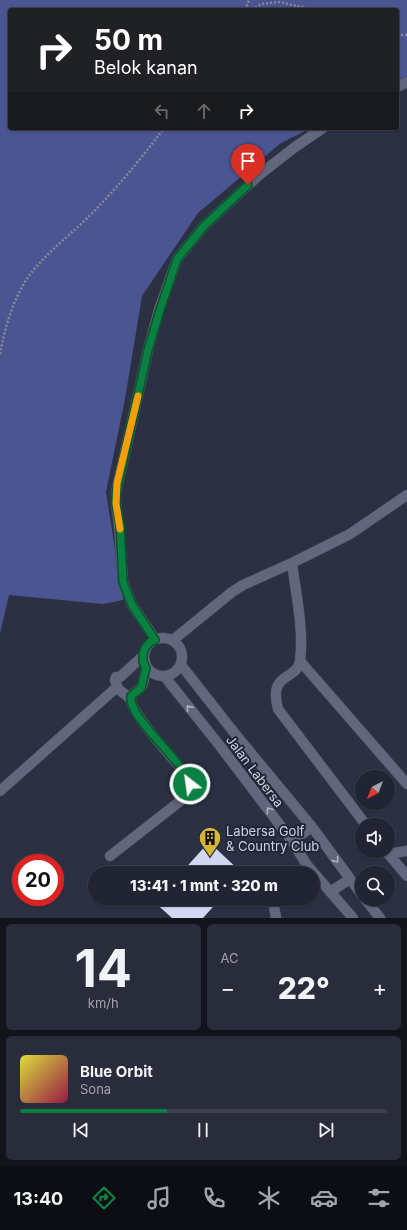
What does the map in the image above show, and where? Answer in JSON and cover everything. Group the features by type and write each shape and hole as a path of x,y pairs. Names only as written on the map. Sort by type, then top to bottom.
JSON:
{"street":[{"path":"155,640 132,605 123,582 120,525 116,509 116,493 148,350 160,310 177,259 204,226 259,175 320,130"},
{"path":"173,640 232,592 243,585 292,563 350,534 407,495"},
{"path":"292,563 301,634 300,661 297,668 280,681 277,687 275,694 278,709 361,818"},
{"path":"130,699 133,694 141,688 146,668 143,662 145,648 150,642 158,638 173,640 181,651 181,665 172,675 165,677"},
{"path":"110,856 186,796 190,788 188,779 184,772 141,721 130,699 120,691 115,682 115,678 120,677 143,656"},
{"path":"300,661 407,784"},
{"name":"Jalan Labersa","path":"181,665 236,735 312,827 355,886"},
{"name":"Jalan Labersa","path":"146,668 151,673 165,677 220,746 292,841 307,865 353,918"},
{"path":"0,791 117,687"},
{"path":"292,841 312,827"},
{"path":"395,852 407,851"},
{"path":"392,858 407,876"},
{"path":"330,892 350,880"},
{"path":"274,906 276,918"},
{"path":"371,906 380,918"}],"path":[{"path":"255,8 260,4 279,2 307,8"},
{"path":"0,354 3,338 16,297 31,274 49,254 98,208 149,149 163,130"}],"shaded area":[{"path":"0,0 407,0 407,80 399,84 399,8 8,8 8,130 307,130 281,143 198,213 142,296 125,399 106,492 123,600 103,604 9,595 0,634"}],"building":[{"path":"209,842 235,866 187,866"},
{"path":"159,906 214,906 203,918 172,918"}],"slow traffic":[{"path":"120,529 116,504 117,483 138,396"}],"place":[{"name":"Labersa Golf & Country Club","path":"210,858"}],"route":[{"path":"190,784 177,762 141,721 131,703 131,696 141,688 146,668 143,662 145,648 150,642 155,640 132,605 123,582 120,525 117,515 116,493 117,483 129,438 148,350 177,259 204,226 248,185"}]}
